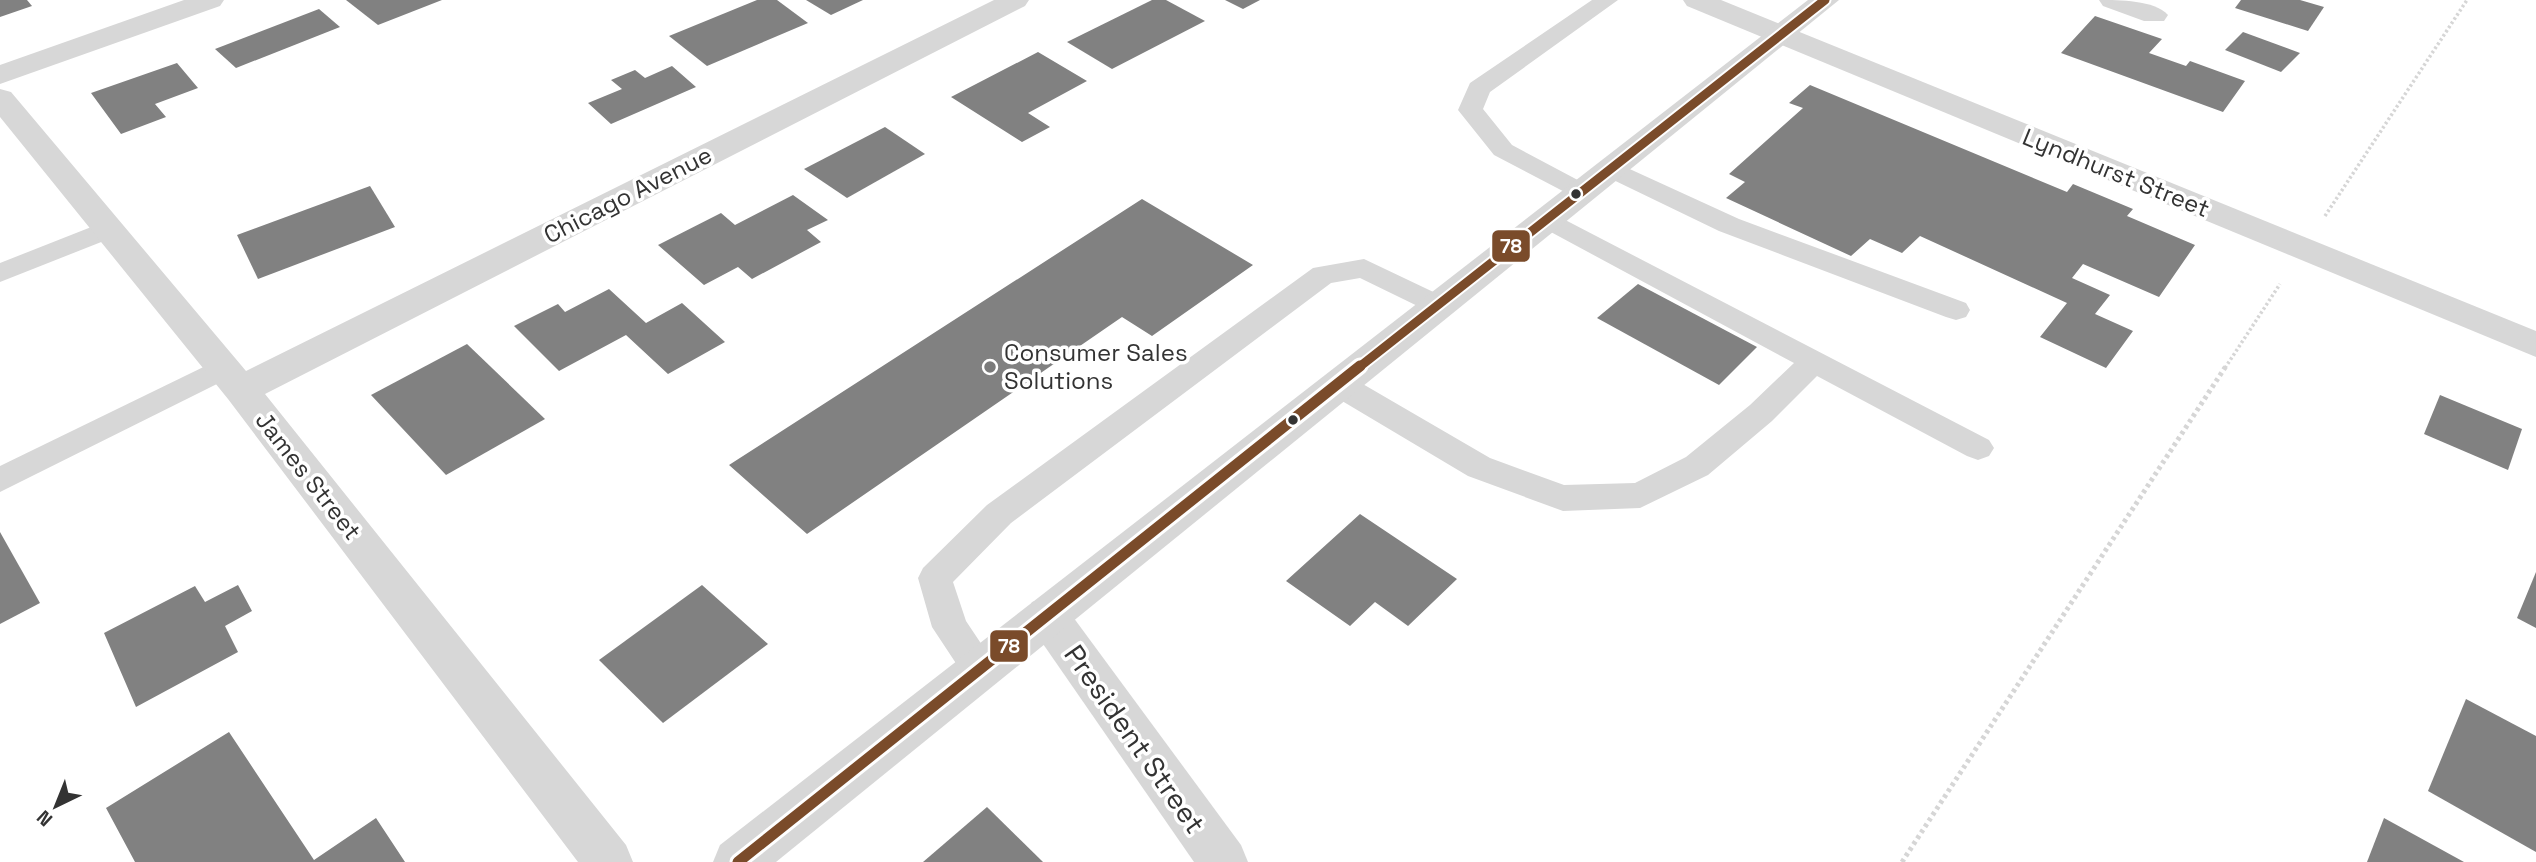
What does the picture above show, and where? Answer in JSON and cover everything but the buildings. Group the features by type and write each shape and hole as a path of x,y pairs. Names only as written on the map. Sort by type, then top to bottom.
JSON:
{"street":[{"path":"0,75 210,0"},
{"name":"Chicago Avenue","path":"232,379 1015,0"},
{"name":"Lyndhurst Street","path":"1697,0 2536,345"},
{"path":"738,862 1778,33 1825,0"},
{"path":"2113,0 2154,15"},
{"name":"James Street","path":"0,98 232,379 608,862"},
{"name":"President Street","path":"1047,615 1223,862"}],"lane":[{"path":"1580,192 1503,150 1470,110 1479,88 1607,0"},
{"path":"1610,168 1730,225 1956,310"},
{"path":"1546,218 1978,448"},
{"path":"0,273 109,229"},
{"path":"980,669 950,627 935,578 999,514 1323,275 1364,268 1436,306"},
{"path":"1338,384 1479,467 1551,494 1563,498 1640,495 1697,466 1761,414 1815,360"},
{"path":"0,480 232,379"}],"path":[{"path":"1902,862 2467,0"}],"transit line":[{"name":"78","path":"738,862 1546,218 1825,0"}],"place":[{"name":"Consumer Sales Solutions","path":"990,367"}]}
